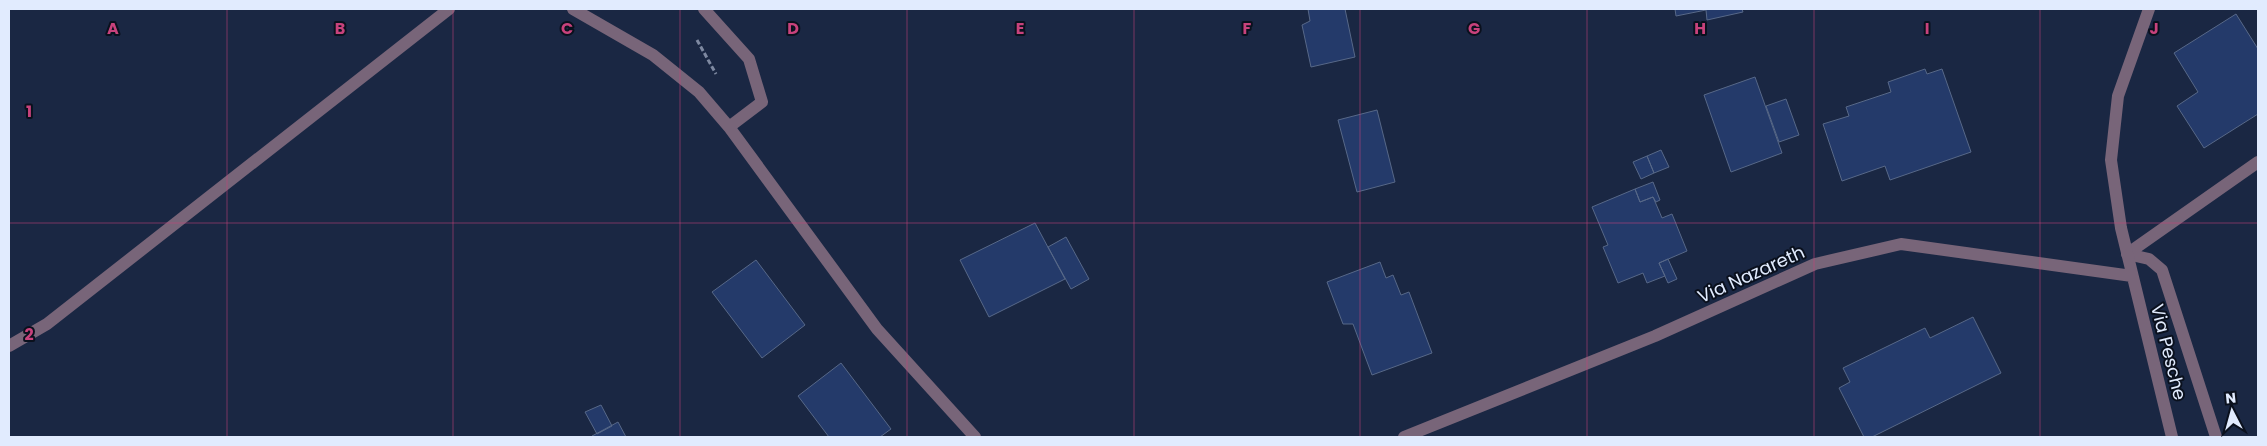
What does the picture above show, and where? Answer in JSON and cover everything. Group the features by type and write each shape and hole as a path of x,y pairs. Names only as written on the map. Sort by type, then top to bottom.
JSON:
{"street":[{"path":"9,346 47,324 449,9"},
{"path":"573,9 653,55 699,92 729,128 877,328 976,437"},
{"path":"704,9 749,59 762,102 729,128"},
{"name":"Via Pesche","path":"2149,9 2118,96 2111,160 2121,228 2172,437"},
{"path":"2128,254 2258,162"},
{"name":"Via Nazareth","path":"1404,437 1655,336 1815,264 1901,244 2132,276"},
{"path":"2128,254 2149,259 2162,270 2216,437"}],"path":[{"path":"693,33 720,81"}],"building":[{"path":"1308,9 1345,9 1355,57 1311,67 1302,25 1310,21"},
{"path":"1675,9 1742,9 1743,12 1707,20 1706,10 1676,16"},
{"path":"2236,14 2258,49 2258,114 2204,148 2177,106 2198,92 2174,53"},
{"path":"1925,69 1927,74 1942,69 1971,152 1890,180 1885,166 1842,181 1823,124 1849,116 1846,107 1891,92 1888,82"},
{"path":"1755,77 1782,153 1731,172 1704,95"},
{"path":"1786,99 1799,135 1779,142 1766,106"},
{"path":"1377,110 1395,182 1357,192 1338,120"},
{"path":"1661,150 1669,167 1654,173 1647,156"},
{"path":"1647,156 1654,173 1641,179 1633,162"},
{"path":"1653,182 1660,200 1656,202 1653,197 1640,202 1635,189"},
{"path":"1635,189 1640,202 1653,197 1662,218 1672,214 1687,251 1659,263 1665,276 1647,283 1643,273 1618,283 1603,247 1608,245 1592,207"},
{"path":"1035,223 1065,279 989,317 960,260"},
{"path":"1066,237 1089,279 1071,289 1048,247"},
{"path":"1668,259 1677,279 1668,283 1659,263"},
{"path":"756,260 805,325 762,358 712,292"},
{"path":"1380,262 1386,278 1393,275 1401,295 1409,292 1432,353 1372,375 1353,324 1343,324 1327,282"},
{"path":"1973,317 2001,373 1872,437 1864,437 1839,388 1850,382 1843,368 1925,328 1930,338"},
{"path":"841,363 891,429 880,437 829,437 798,396"},
{"path":"601,405 612,426 597,434 585,412"},
{"path":"618,422 626,437 592,437 592,436"}]}
